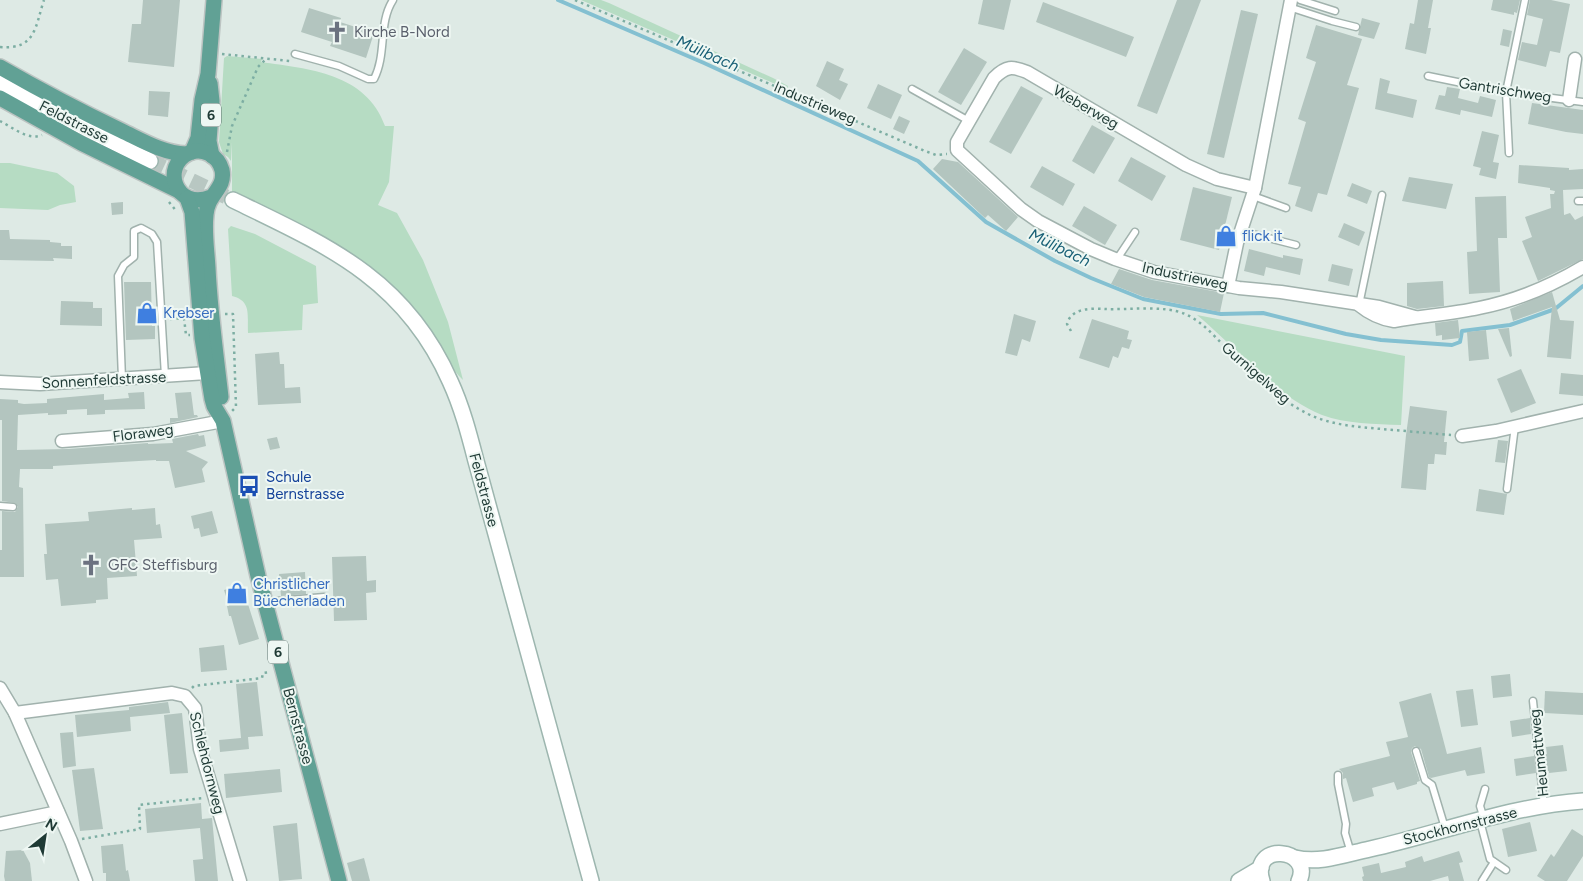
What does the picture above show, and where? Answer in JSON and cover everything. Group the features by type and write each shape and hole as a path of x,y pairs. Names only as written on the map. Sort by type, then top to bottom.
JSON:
{"main road":[{"name":"6","path":"189,153 198,138 202,100 208,74 214,0"},
{"path":"0,67 79,111 151,145 170,152 202,152 220,156 223,177 220,187 211,197 200,200 183,194 81,143 0,98"},
{"name":"6","path":"208,74 212,100 210,141 220,156"},
{"name":"Feldstrasse","path":"0,82 150,161"},
{"path":"183,194 175,182 174,174 178,162 189,153"},
{"name":"Bernstrasse","path":"183,194 192,212 196,279 207,373 214,406 228,416 265,602 339,881"},
{"name":"6","path":"211,197 206,209 210,301 228,416"},
{"name":"Feldstrasse","path":"233,200 313,239 354,263 398,302 411,317 443,365 458,400 476,461 591,881"},
{"name":"Stockhornstrasse","path":"1261,874 1266,859 1277,853 1307,860 1344,855 1482,820 1544,806 1583,801"},
{"name":"Stockhornstrasse","path":"1300,879 1344,855"},
{"path":"1295,858 1299,864 1300,879"},
{"path":"1239,881 1261,874"}],"street":[{"path":"1228,286 1233,260 1254,192 1293,2"},
{"path":"1569,100 1575,59"},
{"name":"Weberweg","path":"957,150 956,142 994,78 1001,71 1017,68 1027,72 1186,165 1217,179 1254,192"},
{"name":"Industrieweg","path":"957,150 1021,209 1038,221 1091,249 1154,272 1228,286 1379,307 1415,317 1494,305 1544,287 1583,267"},
{"name":"Sonnenfeldstrasse","path":"0,382 40,384 207,373"},
{"path":"1462,436 1583,411"},
{"name":"Floraweg","path":"62,441 153,434 228,416"},
{"path":"0,688 15,712 71,841 86,881"},
{"name":"Schlehdornweg","path":"15,712 172,693 185,696 195,708 200,749 240,881"},
{"path":"0,824 58,812"}],"lane":[{"path":"294,58 339,66 368,79 374,79 379,71 383,53 383,35 389,6 393,0"},
{"path":"1509,153 1506,92 1526,0"},
{"path":"1293,2 1335,11"},
{"path":"1293,2 1332,21 1356,27"},
{"name":"Gantrischweg","path":"1428,76 1506,92 1583,102"},
{"path":"912,89 969,121"},
{"path":"1254,192 1286,208"},
{"path":"1359,305 1382,195"},
{"path":"122,380 118,276 124,265 134,257 134,231 141,228 152,234 157,242 165,376"},
{"path":"1242,231 1296,245"},
{"path":"1117,259 1135,232"},
{"path":"1507,489 1515,426"},
{"path":"0,506 13,507"},
{"path":"265,602 324,597"},
{"name":"Heumattweg","path":"1534,701 1544,806"},
{"path":"1416,751 1424,780 1432,786 1445,830"},
{"path":"1338,775 1346,824 1344,855"},
{"path":"1485,789 1480,806 1490,859 1506,870"},
{"path":"1482,881 1494,862"}],"path":[{"path":"0,47 12,48 23,44 30,38 36,30 44,0"},
{"name":"Industrieweg","path":"575,0 924,151 936,155 946,155 957,150"},
{"path":"222,54 266,59 294,58"},
{"path":"220,156 258,67 266,59"},
{"path":"0,121 29,136 36,138 45,134"},
{"name":"Gurnigelweg","path":"1071,331 1067,324 1068,318 1075,312 1096,309 1174,310 1185,314 1199,323 1279,396 1308,414 1337,424 1462,436"},
{"path":"221,314 233,314 236,407 228,416"},
{"path":"167,320 185,318 186,335"},
{"path":"185,696 194,686 262,678 263,673 283,670"},
{"path":"71,841 140,829 139,805 215,797"}],"green space":[{"path":"581,0 601,0 609,3 773,78 788,86 787,89"},
{"path":"227,56 262,59 261,62 316,71 334,77 350,84 364,95 376,108 385,126 394,126 389,182 378,205 397,213 423,260 448,322 463,380 452,367 435,336 419,314 387,281 346,251 302,225 232,191 232,142 231,161 223,154 219,142 224,58"},
{"path":"0,163 10,163 57,173 74,186 76,202 60,205 48,210 0,208"},
{"path":"231,226 255,234 316,266 318,303 303,305 302,330 248,333 246,305 243,301 232,296 228,229"},
{"path":"1197,315 1405,356 1401,425 1341,420 1322,415 1304,407 1256,370"}],"building":[{"path":"143,0 180,0 174,67 128,62 132,24 141,24"},
{"path":"983,0 1011,0 1004,30 978,24"},
{"path":"1177,0 1201,0 1157,114 1137,106"},
{"path":"1418,0 1433,0 1428,28 1431,28 1426,54 1405,49 1410,23 1414,24"},
{"path":"1493,0 1520,0 1517,13 1514,12 1514,15 1491,10"},
{"path":"1530,0 1551,0 1570,4 1560,53 1550,51 1546,67 1518,60 1522,42 1537,45 1543,19 1527,15"},
{"path":"1043,2 1134,37 1126,57 1036,22"},
{"name":"Kirche B-Nord","path":"309,8 341,18 340,22 374,33 366,58 330,46 332,42 301,32"},
{"path":"1241,10 1258,14 1224,158 1207,154"},
{"path":"1362,18 1380,23 1374,39 1358,35"},
{"path":"1316,25 1362,39 1347,85 1359,88 1327,195 1318,193 1312,212 1295,206 1301,187 1288,184 1306,122 1298,119 1316,62 1306,58"},
{"path":"1503,29 1512,31 1509,47 1500,45"},
{"path":"964,48 987,62 961,105 938,92"},
{"path":"827,61 844,69 839,80 848,84 840,100 816,86"},
{"path":"1380,78 1390,81 1387,93 1417,100 1413,118 1375,109"},
{"path":"878,84 902,95 891,119 867,108"},
{"path":"1021,86 1043,98 1011,154 989,142"},
{"path":"1447,87 1460,89 1458,98 1478,103 1480,96 1496,100 1492,117 1461,110 1460,115 1435,109 1439,95 1445,96"},
{"path":"149,91 170,92 168,117 148,115"},
{"path":"1532,103 1583,110 1583,134 1528,124"},
{"path":"899,116 910,121 904,134 893,129"},
{"path":"1092,125 1115,138 1094,174 1072,161"},
{"path":"1482,131 1499,135 1493,162 1499,163 1496,179 1479,175 1481,168 1473,166"},
{"path":"1131,157 1166,176 1152,201 1118,181"},
{"path":"942,159 958,162 1018,217 1006,231 988,215 985,218 933,169"},
{"path":"1519,165 1569,168 1569,170 1583,169 1583,189 1563,190 1564,215 1570,213 1575,220 1583,216 1583,259 1538,281 1522,241 1532,237 1525,217 1551,208 1550,194 1554,194 1555,191 1550,190 1550,188 1518,183"},
{"path":"1042,166 1075,184 1063,206 1030,187"},
{"path":"1409,177 1453,184 1446,209 1402,201"},
{"path":"1352,183 1372,191 1367,204 1347,196"},
{"path":"1193,187 1232,197 1219,250 1180,240"},
{"path":"1506,196 1507,238 1498,238 1500,292 1469,294 1467,252 1477,251 1475,197"},
{"path":"123,202 123,214 112,215 111,203"},
{"path":"1084,206 1117,225 1105,245 1072,226"},
{"path":"1344,223 1365,232 1359,246 1338,237"},
{"path":"0,230 9,230 10,239 50,240 50,242 61,243 61,246 72,246 72,259 53,258 54,261 0,260"},
{"path":"1249,249 1283,258 1283,255 1303,259 1300,275 1266,267 1264,276 1244,271"},
{"path":"1332,264 1353,269 1349,286 1328,281"},
{"path":"1119,269 1152,280 1224,293 1220,312 1144,297 1111,284"},
{"path":"1443,281 1444,306 1417,309 1407,306 1407,283"},
{"path":"124,282 151,282 152,326 155,326 155,339 126,340"},
{"path":"1552,292 1560,320 1574,321 1571,359 1547,357 1552,307 1513,321 1510,309"},
{"path":"61,301 93,302 93,308 102,308 102,326 60,325"},
{"path":"1014,314 1036,321 1030,342 1022,339 1017,356 1005,353"},
{"path":"1092,319 1129,331 1127,339 1132,340 1129,349 1122,347 1118,358 1113,356 1109,368 1079,358"},
{"path":"1458,320 1460,338 1442,340 1442,335 1436,336 1435,323"},
{"path":"1509,328 1512,356 1510,357 1498,329"},
{"path":"1486,330 1489,359 1469,361 1467,332"},
{"path":"279,352 280,364 284,364 285,388 300,387 301,403 258,405 255,354"},
{"path":"1521,369 1536,403 1511,413 1497,379"},
{"path":"1561,373 1583,375 1583,396 1559,394"},
{"path":"144,392 145,409 105,410 105,414 87,415 87,409 67,410 67,414 18,415 17,450 173,443 172,439 198,434 199,436 204,435 206,446 186,451 208,462 202,469 205,482 175,488 169,461 156,460 53,466 53,469 20,469 19,487 23,488 24,577 0,577 2,511 15,512 18,507 15,503 2,501 2,420 0,420 0,399 18,400 18,403 24,404 47,403 47,399 104,394 104,400 129,398 128,393"},
{"path":"191,392 194,415 198,417 170,423 170,418 178,418 175,393"},
{"path":"1410,406 1447,411 1444,442 1447,442 1446,455 1435,454 1434,464 1428,464 1426,490 1401,488"},
{"path":"277,437 280,448 270,450 267,439"},
{"path":"1498,440 1508,441 1505,463 1495,462"},
{"path":"1479,489 1507,494 1504,515 1476,511"},
{"name":"GFC Steffisburg","path":"132,508 132,510 155,508 156,525 160,524 162,538 134,540 137,576 107,578 108,599 96,600 96,603 61,606 58,579 46,580 44,554 47,554 45,524 89,521 88,512"},
{"path":"212,511 218,533 201,537 199,528 194,529 191,516"},
{"path":"366,556 367,581 376,580 376,592 366,593 367,620 334,621 332,557"},
{"path":"305,572 306,594 281,596 279,574"},
{"path":"242,585 259,639 239,645 231,616 229,616 227,606 229,606 224,590"},
{"path":"224,645 227,670 201,672 199,648"},
{"path":"1510,674 1512,696 1493,698 1491,676"},
{"path":"257,682 263,736 248,737 249,749 220,752 219,740 241,738 236,684"},
{"path":"1473,689 1478,725 1461,727 1456,691"},
{"path":"1545,691 1583,693 1583,715 1544,713"},
{"path":"1431,693 1447,754 1481,747 1485,773 1467,776 1465,770 1431,778 1429,777 1421,749 1415,746 1411,752 1420,781 1417,784 1397,790 1394,782 1372,788 1374,796 1353,802 1346,778 1343,779 1343,773 1339,769 1390,756 1386,742 1408,737 1399,702"},
{"path":"168,702 170,713 130,717 131,731 77,737 75,715 129,710 129,707"},
{"path":"182,713 188,773 170,774 164,715"},
{"path":"1530,718 1531,734 1512,737 1510,721"},
{"path":"73,732 76,766 63,768 60,733"},
{"path":"1563,745 1567,771 1545,772 1544,755 1547,754 1546,747"},
{"path":"1534,756 1536,773 1516,776 1514,759"},
{"path":"94,768 103,829 80,831 72,770"},
{"path":"280,769 282,792 226,798 224,774"},
{"path":"201,803 202,819 212,818 218,881 195,881 193,860 203,859 200,828 147,833 145,809"},
{"path":"1530,822 1537,851 1508,857 1502,829"},
{"path":"297,823 302,879 279,881 273,826"},
{"path":"1572,829 1583,836 1583,856 1567,881 1545,881 1537,876 1551,854 1554,857"},
{"path":"123,844 126,871 128,870 130,881 106,881 106,873 103,873 101,846"},
{"path":"23,850 30,863 32,881 5,881 6,851"},
{"path":"1459,851 1463,862 1459,863 1464,881 1449,881 1448,876 1430,881 1363,881 1362,867 1379,863 1381,873 1406,867 1405,862 1422,856 1424,862"},
{"path":"364,858 370,881 352,881 347,863"}],"waterway":[{"name":"Mülibach","path":"558,0 704,63 918,161 986,222 1055,261 1143,299 1221,314 1263,313 1346,334 1381,340 1452,345 1460,342 1462,331 1510,325 1555,309 1583,286"}],"tunnel":[{"path":"150,161 233,200"}],"place":[{"name":"Kirche B-Nord","path":"337,32"},
{"name":"flick it","path":"1226,236"},
{"name":"Krebser","path":"147,313"},
{"name":"Schule Bernstrasse","path":"249,486"},
{"name":"GFC Steffisburg","path":"91,565"},
{"name":"Christlicher Büecherladen","path":"237,593"}]}
